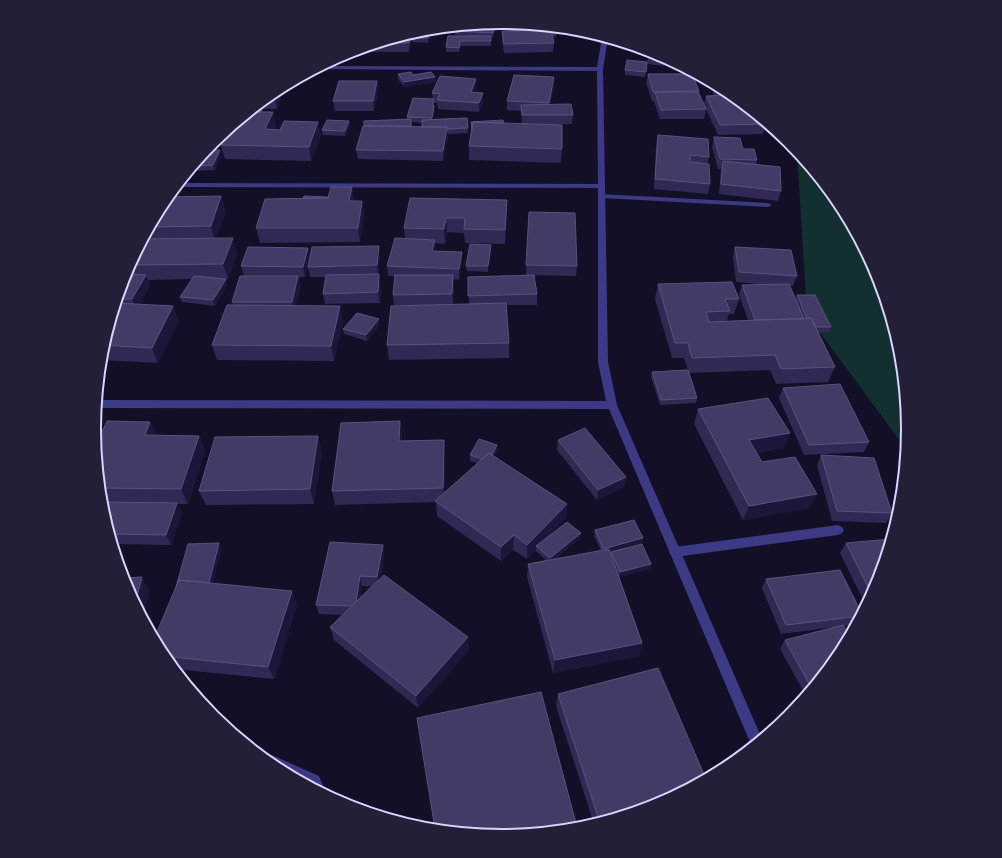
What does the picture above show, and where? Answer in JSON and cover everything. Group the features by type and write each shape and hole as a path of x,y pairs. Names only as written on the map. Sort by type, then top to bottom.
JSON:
{"street":[{"path":"604,43 600,69 603,191 603,362 612,405 756,737"},
{"path":"328,68 600,69"},
{"path":"184,185 603,191 768,205"},
{"path":"102,404 612,405"},
{"path":"675,552 838,530"},
{"path":"302,776 315,783"}],"green space":[{"path":"798,160 834,207 847,229 860,252 880,300 898,377 901,442 807,315"}],"building":[{"path":"494,29 493,33 459,31"},
{"path":"508,29 533,30 508,31"},
{"path":"502,31 551,32 554,43 504,44"},
{"path":"429,36 428,38 419,38"},
{"path":"448,36 491,36 491,41 460,41 459,48 446,47"},
{"path":"410,40 409,43 397,43"},
{"path":"627,60 647,62 646,72 625,70"},
{"path":"411,72 413,75 431,72 435,77 404,82 398,74"},
{"path":"648,74 685,74 694,79 699,91 653,92"},
{"path":"514,75 554,77 549,103 507,101"},
{"path":"440,76 476,79 471,92 483,93 479,103 437,100 440,94 432,93"},
{"path":"339,81 377,81 373,101 333,101"},
{"path":"655,92 698,92 706,109 661,110"},
{"path":"722,95 760,124 720,125 706,96"},
{"path":"413,98 434,99 432,105 434,105 432,118 407,117"},
{"path":"571,104 573,115 522,115 521,105"},
{"path":"257,112 273,112 265,129 280,130 284,121 318,122 309,147 221,145 237,128"},
{"path":"467,118 468,128 447,129 447,127 422,127 422,120"},
{"path":"411,119 411,126 364,126 364,121"},
{"path":"327,120 349,121 345,131 322,130"},
{"path":"503,120 504,123 473,122 472,130 471,122"},
{"path":"473,122 562,125 562,149 469,146"},
{"path":"363,126 447,127 443,151 356,150"},
{"path":"658,135 708,139 709,157 690,155 690,162 709,164 710,184 655,179"},
{"path":"714,137 740,138 743,149 754,149 757,160 720,159"},
{"path":"214,150 220,150 213,165 199,166"},
{"path":"723,161 780,167 781,191 721,184"},
{"path":"331,187 352,187 349,201 362,201 358,228 256,228 265,199 328,198"},
{"path":"221,196 211,226 156,227 175,197"},
{"path":"304,196 329,197 303,198"},
{"path":"410,198 507,200 505,230 464,229 465,218 446,218 444,229 404,228"},
{"path":"529,212 575,213 577,266 526,265"},
{"path":"233,238 223,264 136,265 149,239"},
{"path":"395,238 435,240 432,251 462,252 459,269 387,266"},
{"path":"470,244 491,245 488,266 466,266"},
{"path":"379,246 377,265 308,267 312,247"},
{"path":"248,247 308,248 303,267 241,266"},
{"path":"735,247 791,250 797,276 739,272"},
{"path":"132,274 146,275 132,299 122,299"},
{"path":"379,274 378,292 323,294 326,275"},
{"path":"395,275 453,275 452,294 393,295"},
{"path":"534,275 537,294 468,296 468,277"},
{"path":"194,276 226,279 213,300 180,297"},
{"path":"240,276 298,276 292,302 232,302"},
{"path":"732,282 739,299 725,299 730,311 706,312 709,322 811,318 835,367 781,369 775,355 692,358 688,343 675,343 658,284"},
{"path":"789,284 804,319 755,320 742,285"},
{"path":"797,295 815,295 831,327 816,327 811,318 807,319"},
{"path":"121,303 173,306 152,348 110,345"},
{"path":"506,303 509,343 387,345 391,306"},
{"path":"227,305 340,306 331,346 212,345"},
{"path":"357,313 379,319 366,335 343,329"},
{"path":"688,370 697,398 661,400 652,372"},
{"path":"840,384 869,442 809,445 783,388"},
{"path":"768,398 790,433 749,440 762,462 795,457 817,494 749,506 698,409"},
{"path":"107,421 150,422 145,435 199,436 181,489 105,488 101,434"},
{"path":"400,421 399,441 444,440 443,488 332,491 341,423"},
{"path":"585,428 626,477 598,490 558,440"},
{"path":"318,436 310,489 199,491 215,437"},
{"path":"479,439 497,445 492,455 489,453 482,459 470,455"},
{"path":"489,453 567,504 527,545 514,535 501,547 435,501"},
{"path":"821,455 874,458 892,513 837,511"},
{"path":"108,502 177,503 166,535 115,534"},
{"path":"634,520 643,538 603,549 595,530"},
{"path":"567,522 581,533 550,558 536,546"},
{"path":"885,540 868,588 846,543"},
{"path":"330,542 383,545 377,577 360,576 356,602 352,606 316,605"},
{"path":"219,543 209,583 179,580 176,587 188,544"},
{"path":"642,544 651,564 620,572 611,552"},
{"path":"609,549 642,643 555,660 528,564"},
{"path":"840,570 859,608 854,617 786,625 766,579"},
{"path":"384,575 468,637 416,696 330,627"},
{"path":"142,577 137,596 131,582 129,578"},
{"path":"179,580 292,591 268,667 172,657 157,632"},
{"path":"843,625 846,630 834,651 809,684 785,640"},
{"path":"658,668 704,773 678,788 654,799 598,817 558,694"},
{"path":"541,692 576,822 553,826 501,829 449,826 434,823 417,718"}]}
